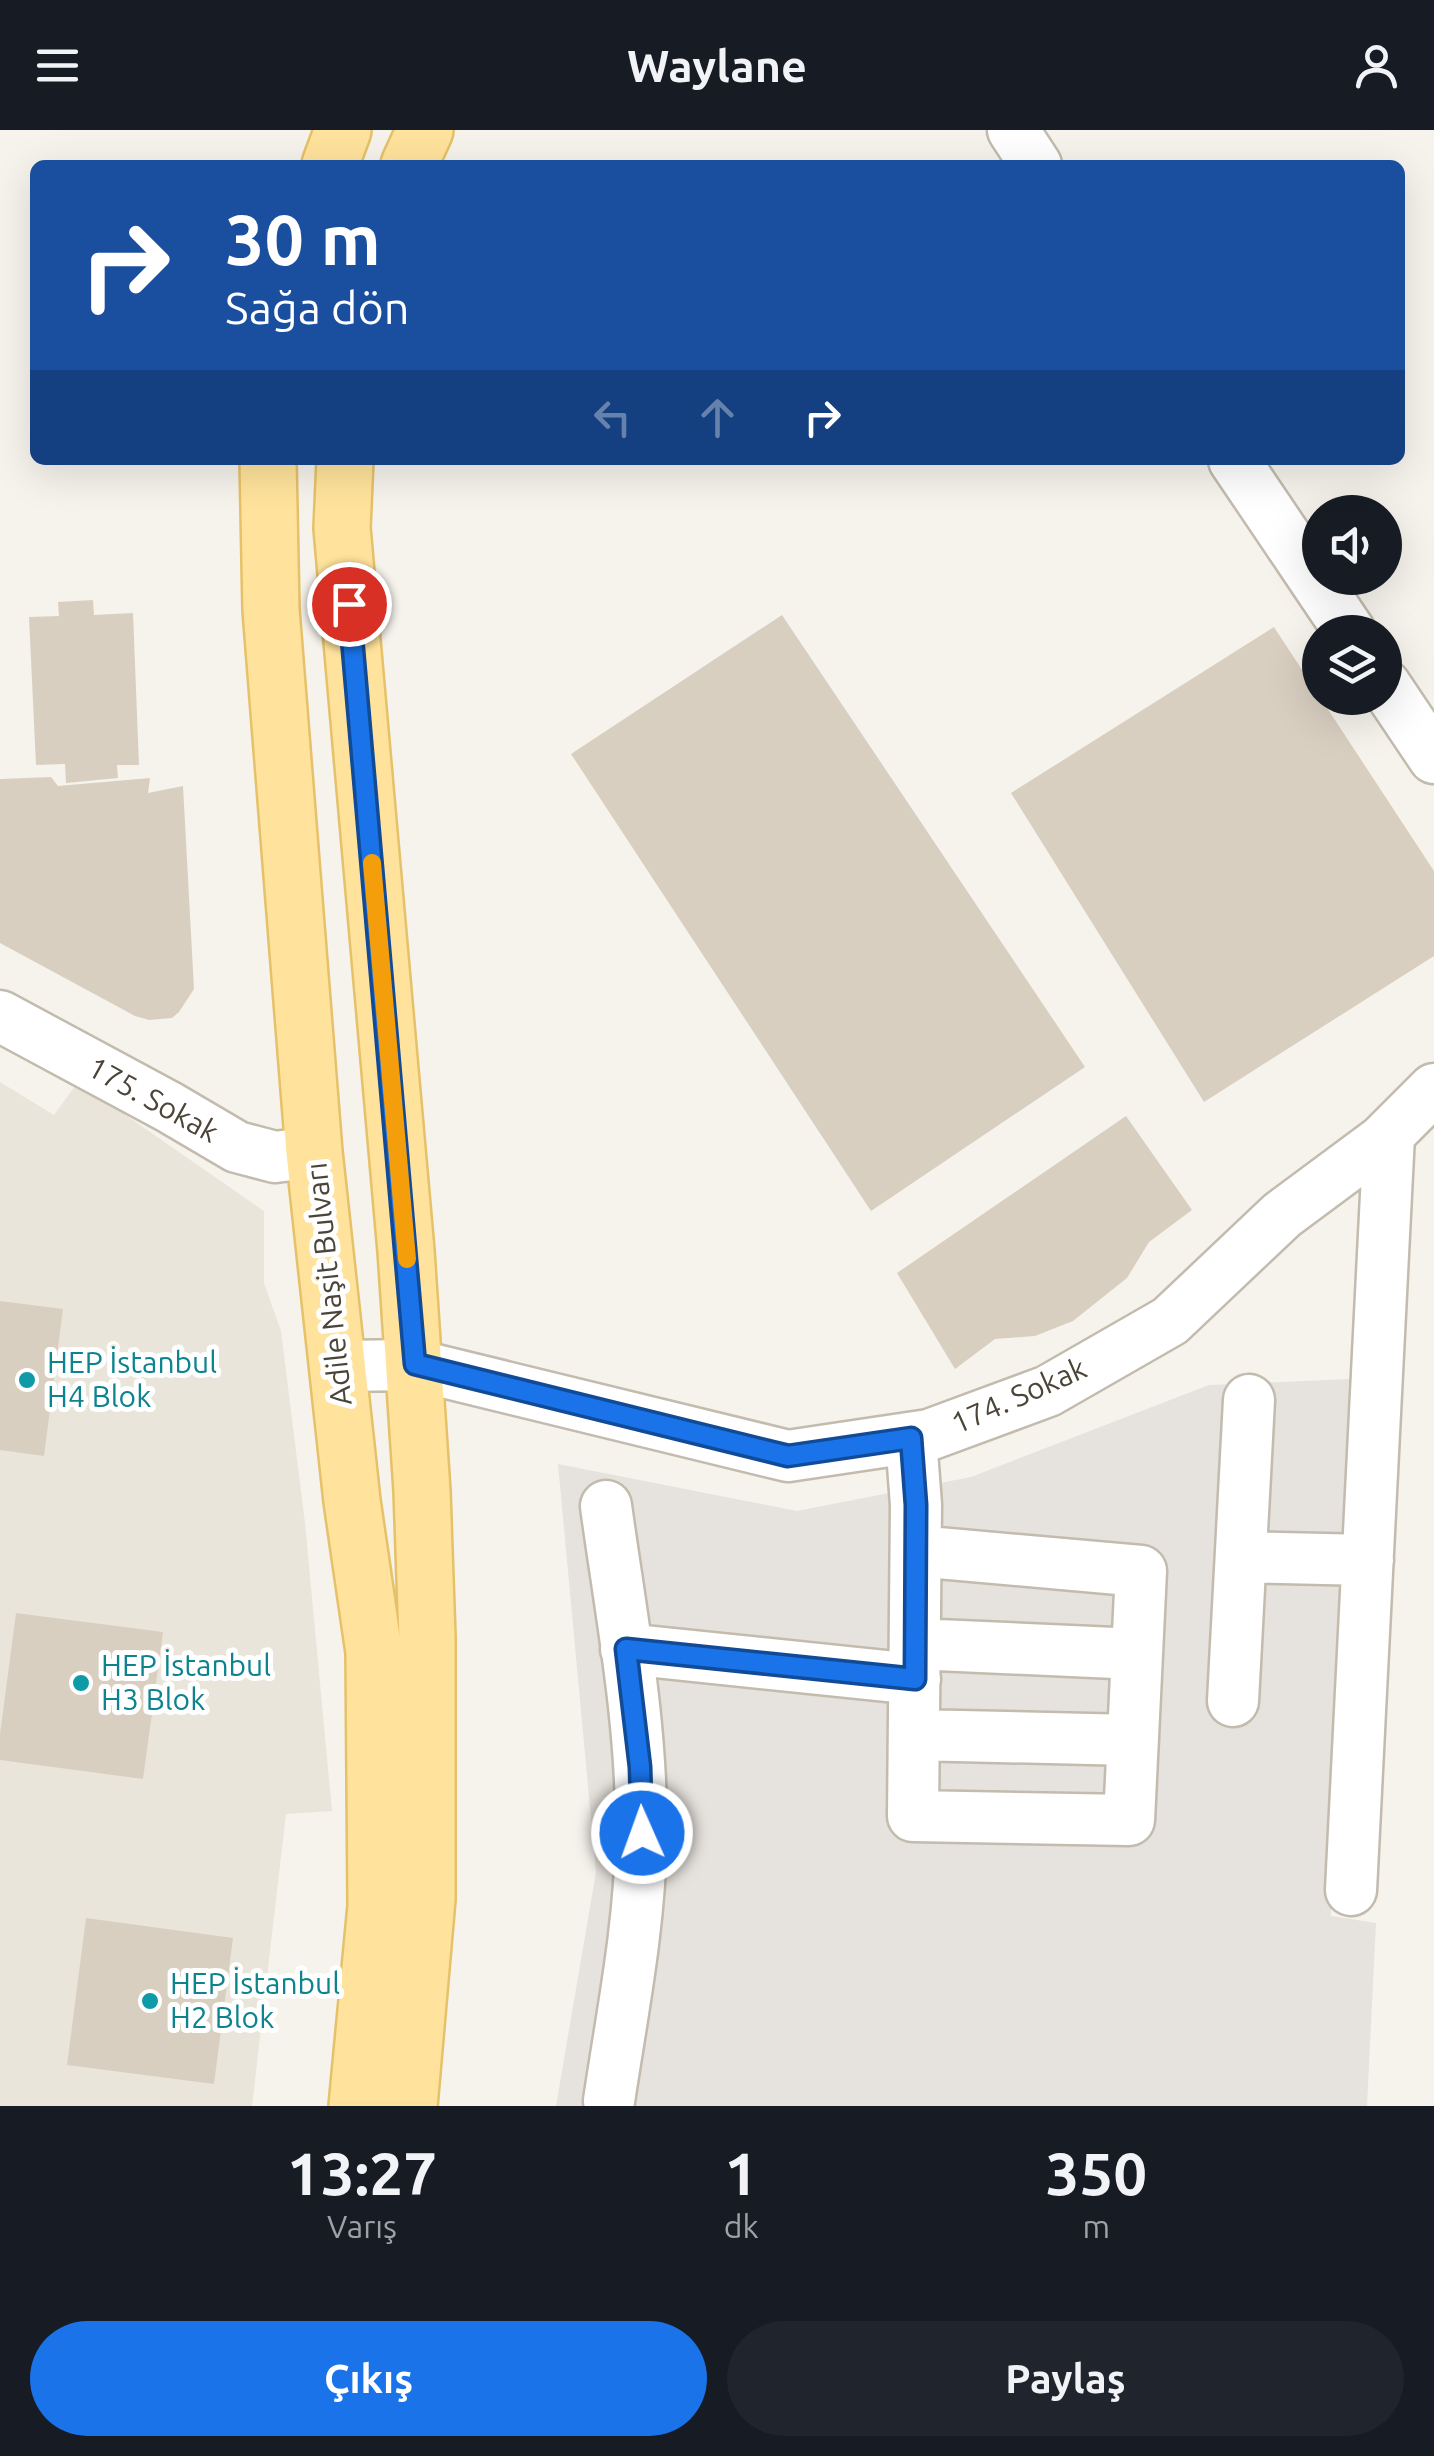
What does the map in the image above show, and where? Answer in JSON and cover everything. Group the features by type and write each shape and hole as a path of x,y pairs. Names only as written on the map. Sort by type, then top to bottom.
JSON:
{"main road":[{"path":"332,160 343,130"},
{"path":"412,160 425,130"},
{"name":"Adile Naşit Bulvarı","path":"268,465 271,610 314,1152 375,1671 376,1906 357,2106"},
{"path":"345,465 342,528 415,1364 427,1638 427,1898 409,2106"}],"street":[{"path":"1013,130 1033,160"},
{"path":"1237,465 1339,615"},
{"path":"1402,710 1434,758"},
{"name":"175. Sokak","path":"0,1016 169,1106 236,1147 275,1157 314,1152"},
{"name":"174. Sokak","path":"339,1366 415,1364 788,1456 929,1435 1048,1390 1170,1321 1282,1215 1389,1134 1434,1089"},
{"path":"1351,1890 1389,1134"},
{"path":"1233,1701 1249,1400"},
{"path":"911,1438 916,1551 913,1816 1129,1820 1141,1571 916,1551"},
{"path":"606,1506 640,1767 638,1908 609,2102"},
{"path":"1241,1557 1368,1560"},
{"path":"626,1649 915,1661 1137,1654"},
{"path":"914,1735 1133,1740"}],"shaded area":[{"path":"0,1082 54,1115 78,1082 264,1211 264,1283 281,1331 305,1523 332,1811 286,1814 252,2106 0,2106"},
{"path":"1349,1379 1331,1916 1376,1923 1367,2106 556,2106 596,1872 558,1464 797,1511 971,1477 1209,1385"}],"building":[{"path":"93,600 94,615 133,613 139,765 117,765 118,778 66,783 65,764 36,765 29,617 59,616 58,602"},
{"path":"782,615 1085,1067 871,1211 571,754"},
{"path":"1274,627 1302,670 1302,715 1332,715 1434,871 1434,956 1204,1102 1011,793"},
{"path":"51,777 58,786 150,778 148,793 183,786 194,989 172,1018 149,1020 135,1016 0,943 0,779"},
{"path":"1126,1116 1192,1210 1149,1242 1127,1278 1073,1321 1035,1336 995,1339 955,1369 897,1273"},
{"name":"HEP İstanbul H4 Blok","path":"0,1301 63,1309 44,1456 0,1450"},
{"name":"HEP İstanbul H3 Blok","path":"16,1613 163,1632 143,1779 0,1760"},
{"name":"HEP İstanbul H2 Blok","path":"86,1918 233,1938 214,2084 67,2065"}],"slow traffic":[{"path":"372,863 407,1259"}],"place":[{"name":"HEP İstanbul H4 Blok","path":"27,1380"},
{"name":"HEP İstanbul H3 Blok","path":"81,1683"},
{"name":"HEP İstanbul H2 Blok","path":"150,2001"}],"route":[{"path":"349,604 415,1364 788,1456 911,1438 916,1505 915,1679 626,1649 640,1767 642,1833"}]}
